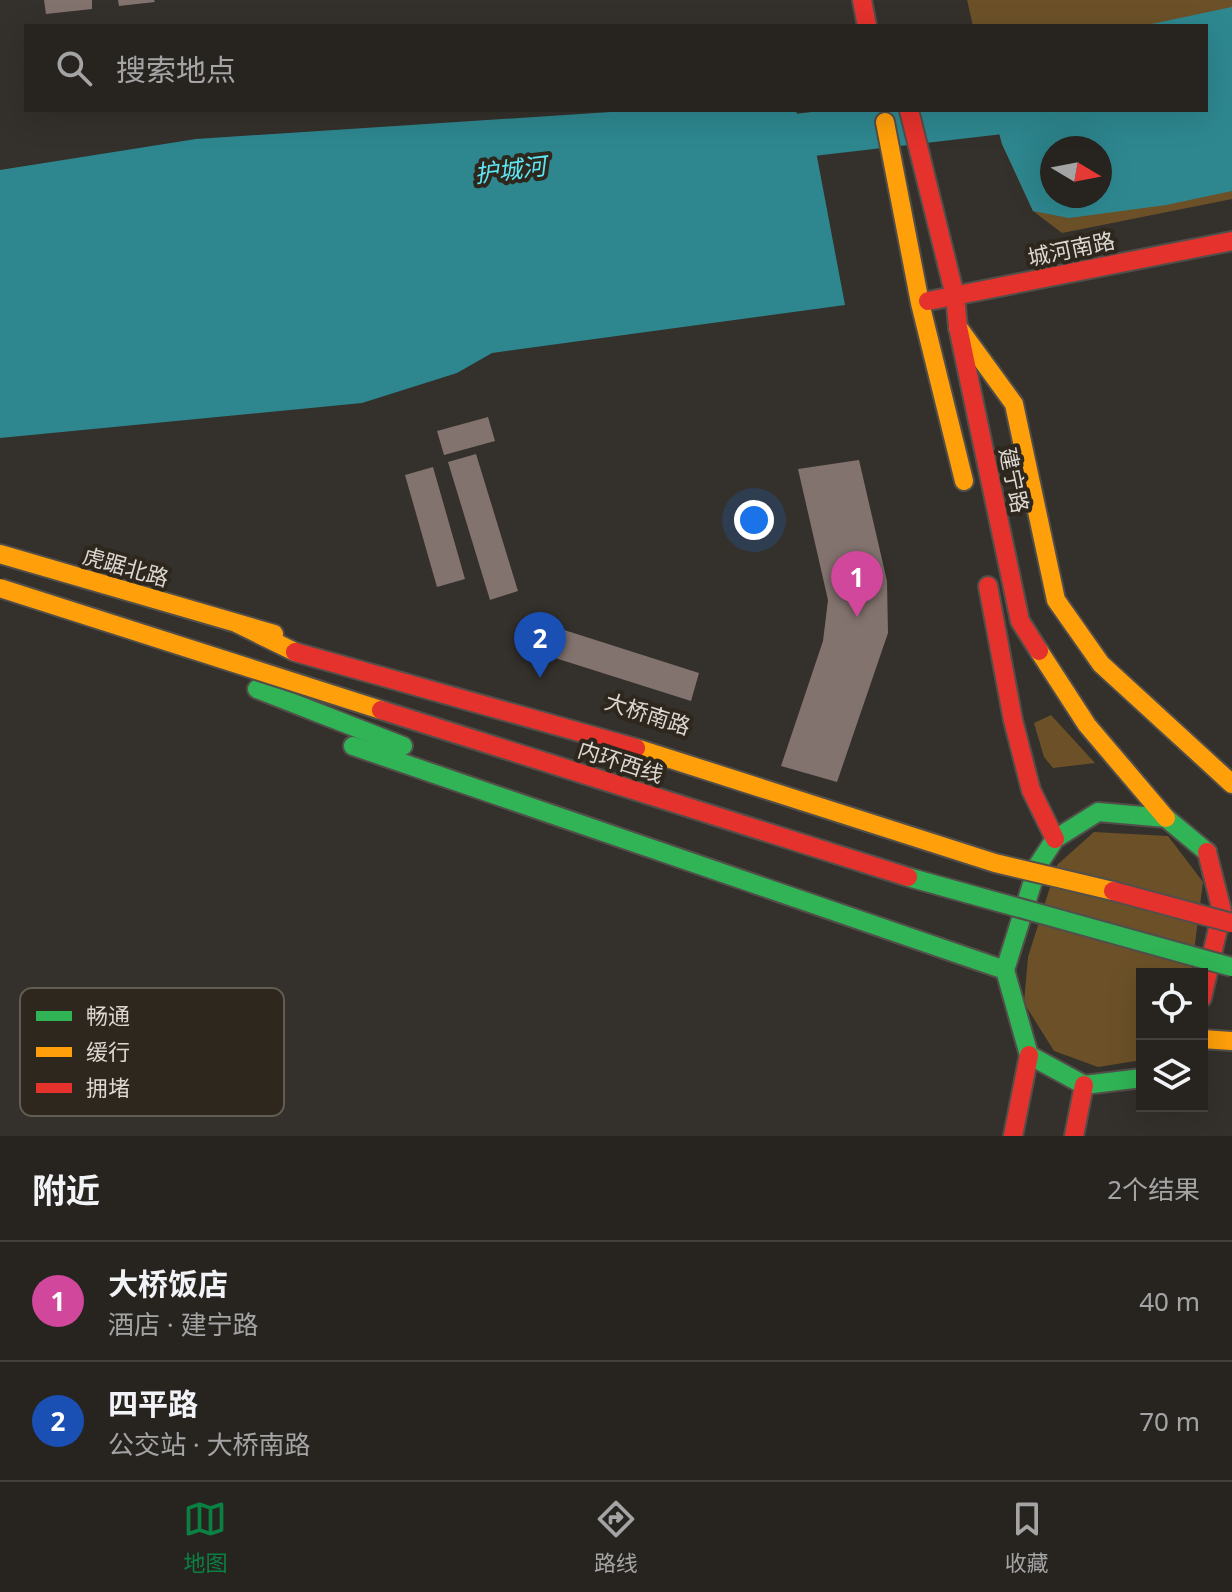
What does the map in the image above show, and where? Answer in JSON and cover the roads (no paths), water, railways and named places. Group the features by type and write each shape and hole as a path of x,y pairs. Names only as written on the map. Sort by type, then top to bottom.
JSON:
{"main road":[{"path":"862,0 867,24"},
{"path":"883,112 920,303 968,498"},
{"name":"建宁路","path":"909,112 955,296 958,327 1020,621 1087,725 1166,818 1209,854 1225,899 1208,972"},
{"name":"城河南路","path":"920,303 1232,241"},
{"path":"958,327 1014,404 1056,600 1101,664 1232,784"},
{"name":"虎踞北路","path":"0,554 238,624"},
{"path":"0,571 514,733"},
{"path":"985,573 1013,720 1031,790 1055,839"},
{"name":"内环西线","path":"0,588 951,891 1232,967"},
{"path":"0,603 449,760"},
{"path":"238,624 295,652 687,763 995,863 1232,923"},
{"name":"大桥南路","path":"238,624 478,685 1038,865"},
{"path":"238,684 264,710"},
{"path":"335,740 1005,970"},
{"path":"1013,1136 1029,1055 1005,970 1038,865 1055,839 1098,812 1166,818"},
{"path":"937,866 1044,895"},
{"path":"998,925 1042,938"},
{"path":"1192,934 1232,945"},
{"path":"1208,973 1232,975"},
{"path":"1208,1039 1232,1041"},
{"path":"1029,1055 1084,1085 1136,1079"},
{"path":"1074,1136 1084,1085"}],"water":[{"path":"1232,7 1232,191 1166,205 1069,218 1033,211 1002,144 994,112 1208,112 1208,24 1151,24"},
{"path":"610,112 796,112 800,127 811,125 845,305 492,353 457,373 362,403 0,438 0,170 196,139"}],"waterway":[{"name":"护城河","path":"753,141 1002,112"}],"place":[{"name":"大桥饭店","path":"857,617"},
{"name":"四平路","path":"540,678"}]}
